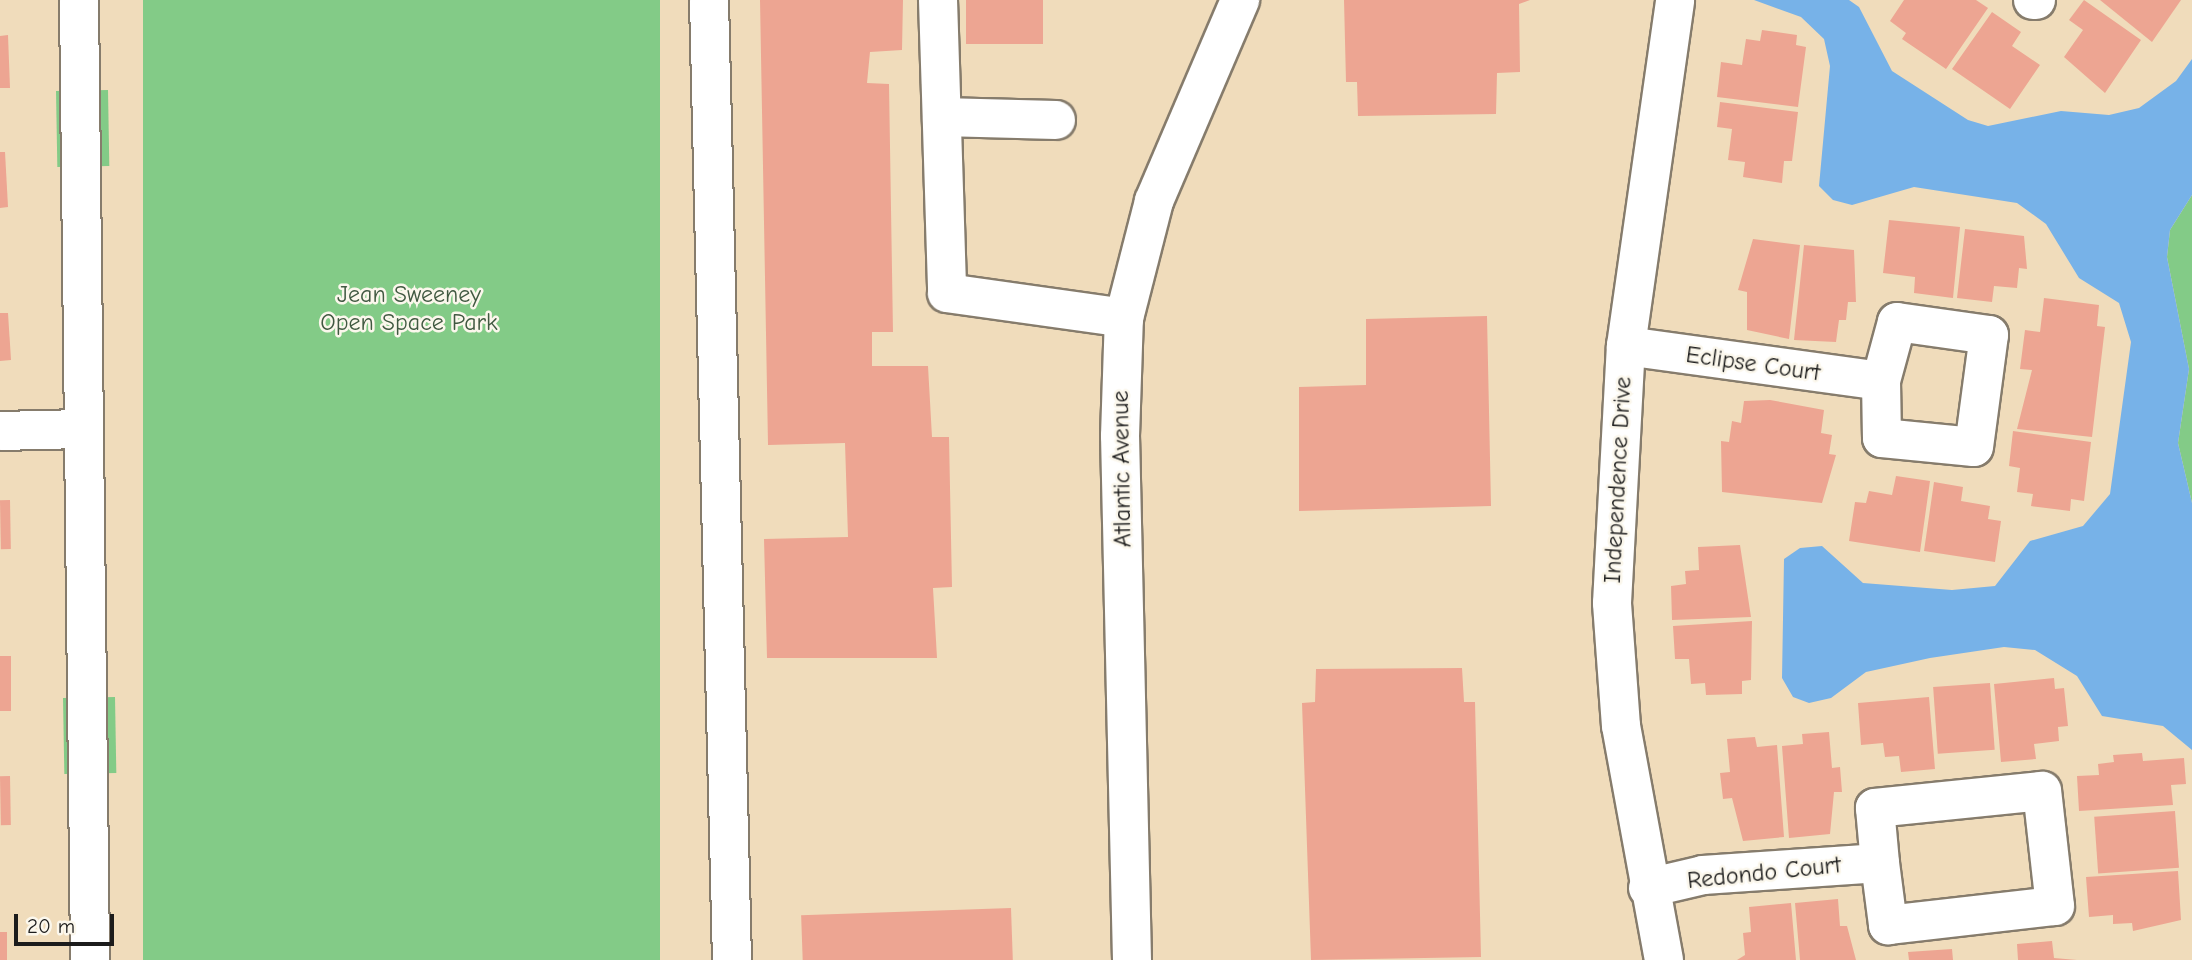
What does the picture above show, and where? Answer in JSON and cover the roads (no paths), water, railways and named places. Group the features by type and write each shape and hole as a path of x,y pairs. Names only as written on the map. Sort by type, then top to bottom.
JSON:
{"street":[{"path":"79,0 90,960"},
{"path":"709,0 732,960"},
{"path":"938,0 947,293 1124,318"},
{"name":"Atlantic Avenue","path":"1132,960 1120,436 1124,318 1154,201 1240,0"},
{"name":"Independence Drive","path":"1664,960 1648,888 1621,726 1612,603 1626,346 1675,0"},
{"path":"942,117 1056,120"},
{"name":"Eclipse Court","path":"1626,346 1881,381"},
{"path":"0,431 82,429"},
{"path":"2042,791 2055,906 1888,925 1880,863 1875,808 2042,791"},
{"name":"Redondo Court","path":"1648,888 1703,876 1880,863"}],"water":[{"path":"1754,0 1849,0 1859,7 1892,71 1968,120 1988,126 2061,111 2109,115 2139,108 2176,81 2192,59 2192,195 2170,230 2167,257 2189,369 2178,443 2192,503 2192,750 2163,726 2102,716 2077,676 2035,650 2004,647 1930,658 1866,672 1831,698 1809,703 1793,697 1782,678 1784,559 1800,548 1822,546 1863,583 1952,590 1995,586 2030,541 2083,526 2110,494 2131,342 2119,303 2079,278 2046,224 2017,203 1914,187 1852,205 1833,200 1819,186 1830,66 1824,39 1801,17"}],"park label":[{"name":"Jean Sweeney Open Space Park","path":"409,309"}]}
